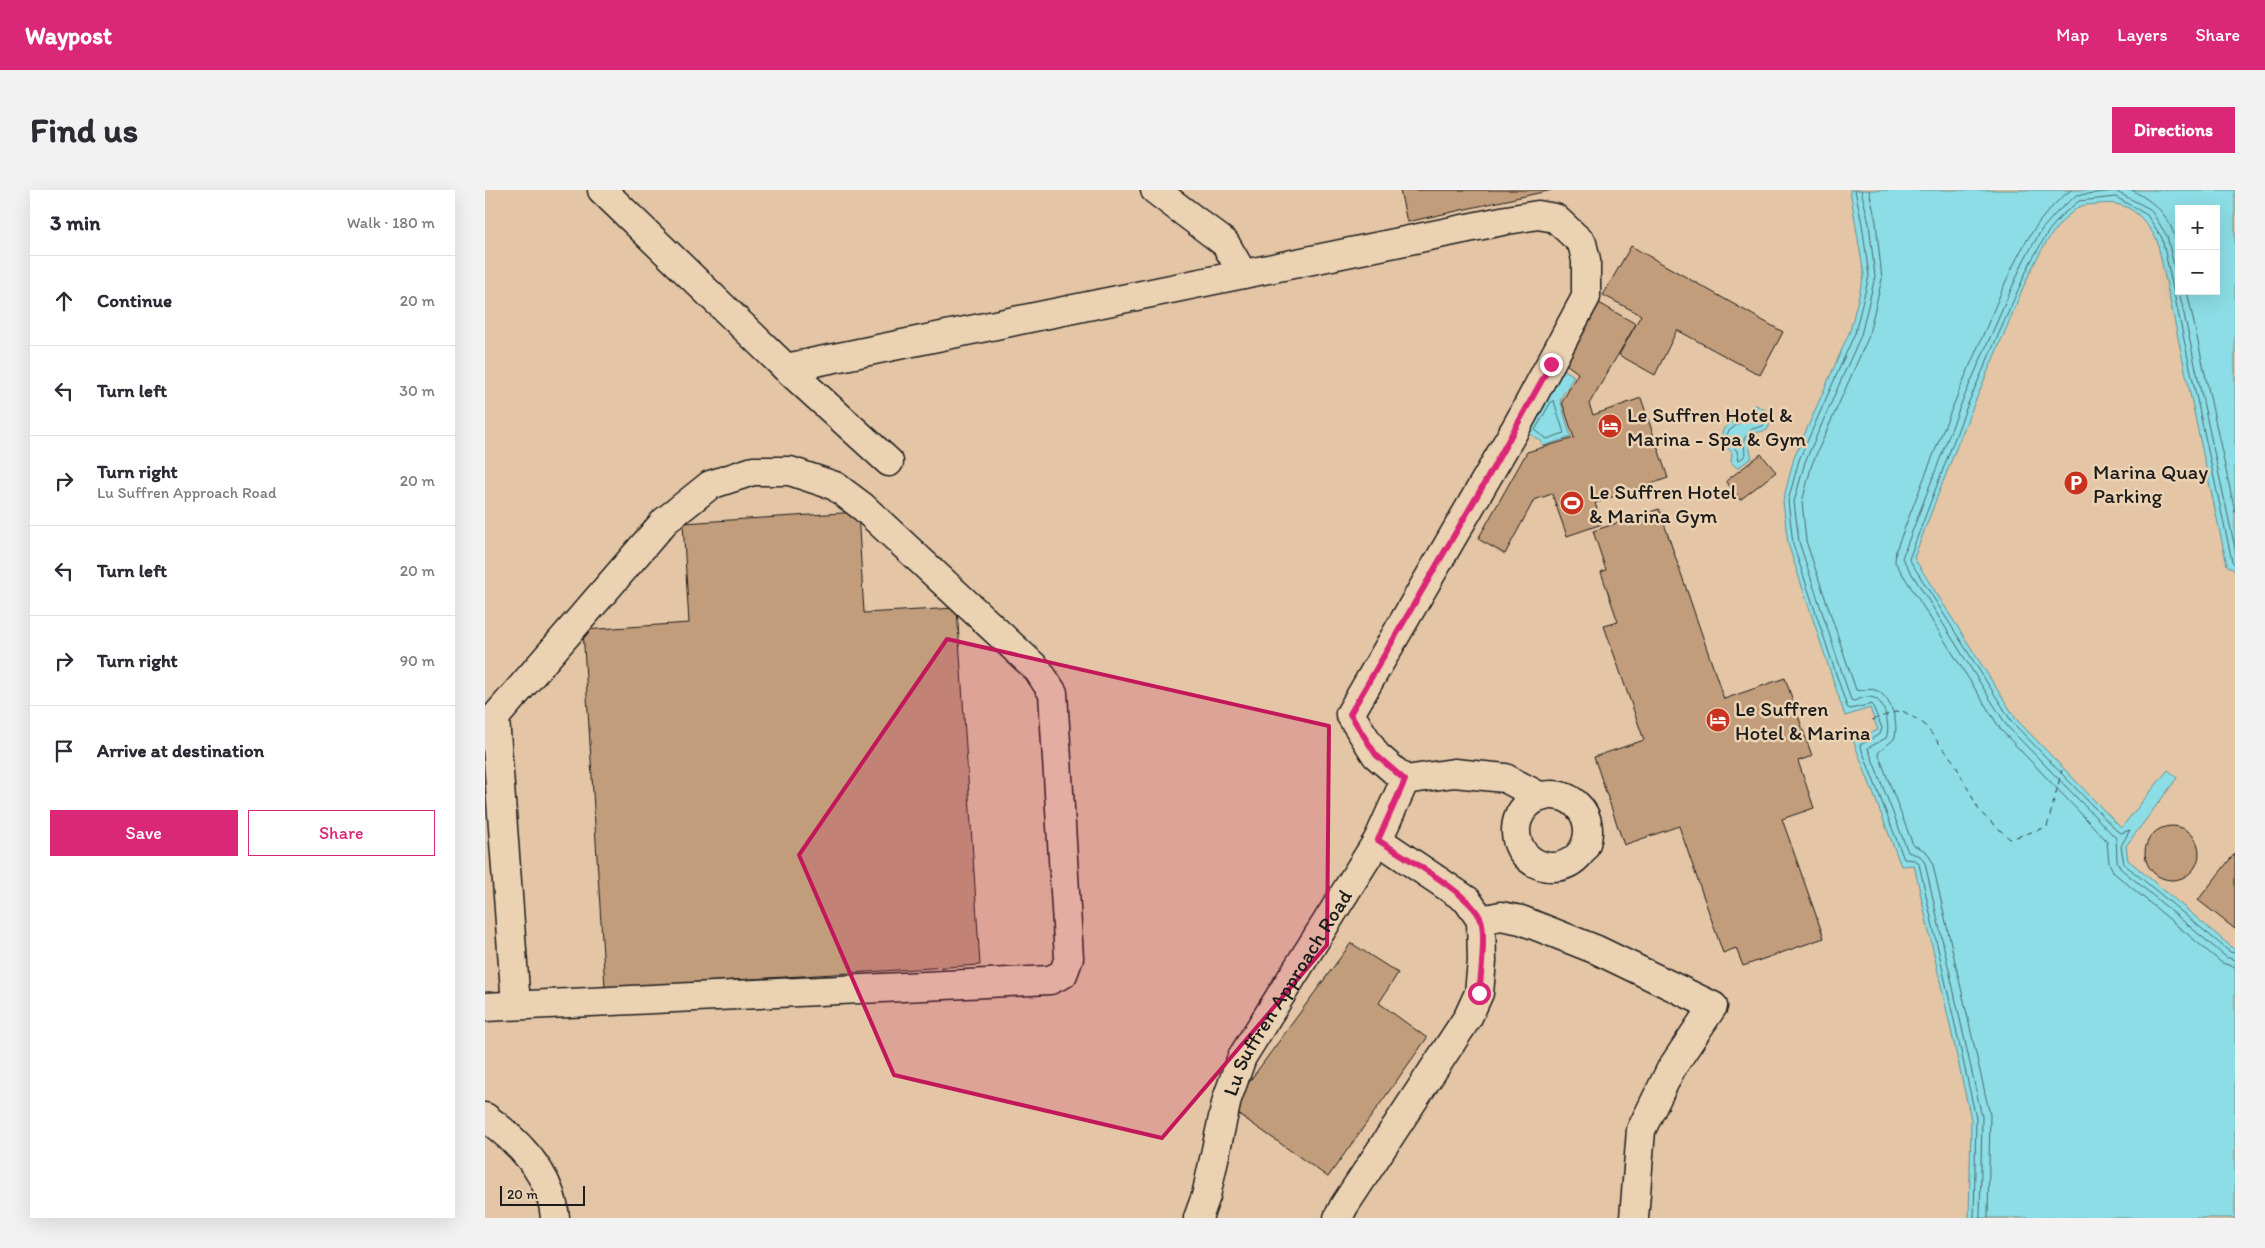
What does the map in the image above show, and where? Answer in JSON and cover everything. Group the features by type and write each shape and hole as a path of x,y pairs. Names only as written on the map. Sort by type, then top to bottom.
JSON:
{"street":[{"path":"602,190 786,368 889,462"},
{"path":"1155,190 1225,243 1243,274"},
{"path":"786,368 1538,215 1555,218 1582,243 1586,260 1587,297 1518,424 1350,714 1376,755 1405,780 1454,773 1505,778 1541,797"},
{"path":"485,1007 1050,980 1058,978 1063,974 1069,958 1053,693 1038,670 863,507 835,486 790,470 753,470 710,485 665,521 490,724 516,1005"},
{"name":"Lu Suffren Approach Road","path":"1198,1218 1206,1196 1227,1099 1242,1057 1378,840 1405,780"},
{"path":"1338,1218 1343,1206 1468,1017 1479,993 1482,962 1481,920 1467,900 1378,840"},
{"path":"1481,920 1501,916 1521,920 1597,950 1713,1006 1671,1069 1641,1130 1634,1218"},
{"path":"485,1117 527,1155 549,1189 555,1218"}],"highlighted area":[{"path":"947,639 1329,726 1327,945 1162,1138 894,1075 799,855"}],"water":[{"path":"1850,190 2235,190 2235,571 2227,565 2157,240 2146,223 2133,211 2118,204 2109,203 2079,207 2065,218 2053,232 2033,266 1946,474 1914,558 2016,719 2121,828 2168,770 2177,778 2126,846 2128,860 2235,950 2235,1218 1969,1218 1971,1119 1914,865 1901,866 1853,740 1878,730 1870,708 1845,716 1788,544 1783,501 1794,458 1850,331 1864,275"},
{"path":"1563,369 1574,376 1560,400 1571,437 1543,446 1541,441 1528,433"},
{"path":"1756,405 1765,410 1772,420 1767,430 1755,433 1748,442 1752,458 1737,468 1731,462 1732,453 1720,438 1724,428"}],"building":[{"path":"1400,190 1552,190 1407,222"},
{"path":"1631,246 1783,332 1760,375 1677,330 1655,375 1619,355 1641,315 1603,295"},
{"name":"Le Suffren Hotel & Marina - Spa & Gym","path":"1599,303 1636,324 1589,404 1593,415 1641,398 1668,478 1595,503 1602,524 1567,536 1552,494 1534,500 1505,554 1478,539 1527,452 1574,438 1562,402 1578,373 1566,364"},
{"path":"1761,454 1776,472 1740,500 1726,481"},
{"name":"Le Suffren Hotel & Marina","path":"1659,509 1724,699 1785,678 1812,756 1798,761 1814,808 1782,819 1824,938 1743,966 1736,948 1723,953 1679,826 1624,845 1594,757 1644,740 1604,626 1618,622 1601,572 1606,570 1593,531"},
{"path":"858,512 864,613 957,608 980,965 605,988 583,630 689,623 683,523"},
{"path":"2172,826 2182,828 2191,834 2197,843 2199,853 2197,863 2191,872 2182,878 2172,880 2162,878 2153,872 2147,863 2145,853 2147,843 2153,834 2162,828"},
{"path":"2235,853 2235,929 2198,900"},
{"path":"1351,943 1398,973 1379,1003 1427,1038 1328,1177 1230,1108"}],"ferry route":[{"path":"1872,720 1901,710 1923,723 1954,762 1980,812 2010,839 2047,827 2062,770"}],"place":[{"name":"Le Suffren Hotel & Marina - Spa & Gym","path":"1610,426"},
{"name":"Marina Quay Parking","path":"2076,483"},
{"name":"Le Suffren Hotel & Marina Gym","path":"1572,503"},
{"name":"Le Suffren Hotel & Marina","path":"1718,720"}],"route":[{"path":"1479,993 1482,962 1481,920 1467,900 1378,840 1405,780 1376,755 1350,714 1484,484 1551,364"}]}
